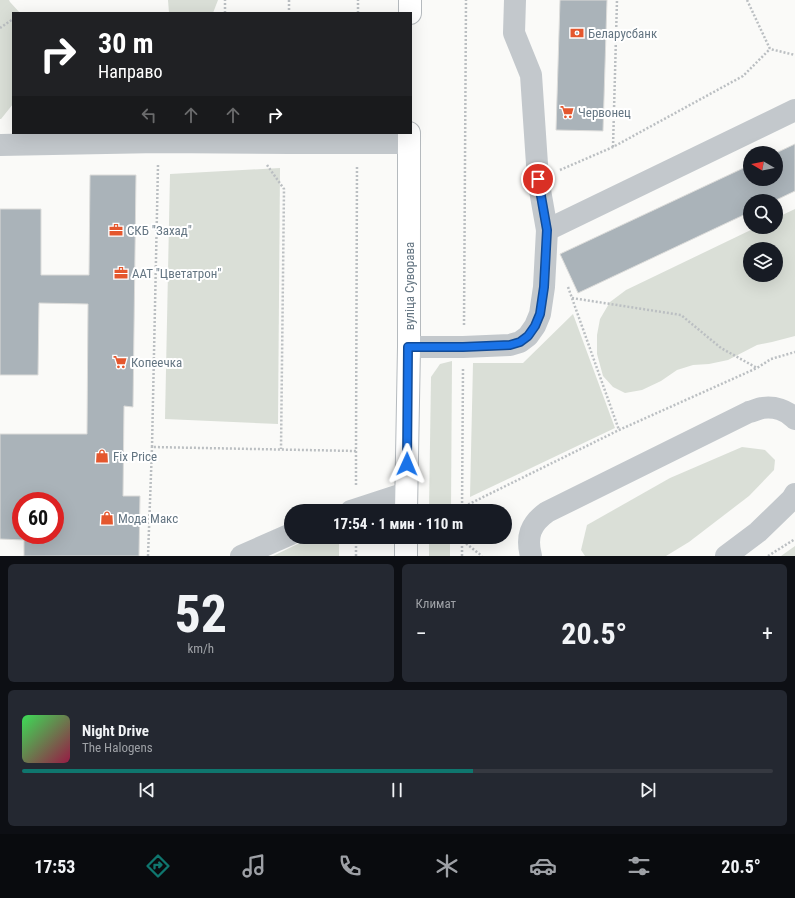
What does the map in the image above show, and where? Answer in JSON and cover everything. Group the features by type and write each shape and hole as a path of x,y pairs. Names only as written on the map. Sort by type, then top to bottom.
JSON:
{"main road":[{"path":"410,0 410,12"},
{"name":"вуліца Суворава","path":"406,502 409,138"},
{"path":"406,544 406,556"}],"lane":[{"path":"408,347 510,345 520,342 528,336 535,326 542,308 547,230 538,179 531,75 514,33 515,0"},
{"path":"547,230 795,110"},
{"path":"0,145 159,138 290,144 357,143 409,138"},
{"path":"531,556 529,549 529,538 532,528 539,518 547,512 749,412 762,408 777,409 790,413 795,419"},
{"path":"726,556 758,532 787,504 795,494"},
{"path":"393,504 406,502"},
{"path":"242,556 284,537"}],"path":[{"path":"225,0 225,12"},
{"path":"289,0 289,12"},
{"path":"358,0 358,12"},
{"path":"462,504 466,0"},
{"path":"613,147 617,0"},
{"path":"747,0 770,49"},
{"path":"0,28 12,20"},
{"path":"538,179 613,147 743,76 770,49"},
{"path":"770,49 795,55"},
{"path":"148,556 159,138"},
{"path":"354,504 356,451 357,143"},
{"path":"265,162 284,189 281,449"},
{"path":"567,284 619,430"},
{"path":"572,298 681,315 721,348 756,368"},
{"path":"472,504 619,430 756,368 771,359 795,351"},
{"path":"152,447 356,451"},
{"path":"768,556 795,539"},
{"path":"356,544 356,556"},
{"path":"462,544 462,556"},
{"path":"466,544 482,556"}],"shaded area":[{"path":"0,0 9,0 19,12 12,12 12,105 0,119"},
{"path":"168,0 218,0 213,12 169,12"},
{"path":"280,168 278,424 165,419 170,174"},
{"path":"795,209 795,336 757,345 728,360 709,364 693,365 677,370 661,381 642,390 625,393 613,387 603,376 597,354 597,335 600,319 610,302 626,290 743,234 783,234 783,215"},
{"path":"573,314 615,428 470,497 473,363 523,363"},
{"path":"452,361 451,504 429,504 431,377 440,364"},
{"path":"742,447 765,450 775,460 774,470 749,496 689,542 666,556 585,556 581,550 587,525 670,478"},
{"path":"298,544 339,544 339,556 273,556"},
{"path":"429,544 450,544 450,556 429,556"},
{"path":"795,546 795,556 781,556"}],"building":[{"path":"560,0 607,0 603,131 556,130"},
{"path":"795,144 795,191 783,197 783,194 743,194 743,215 578,293 560,254 743,168 743,186 783,186 783,150"},
{"path":"90,175 136,175 133,407 124,406 123,496 140,496 139,556 24,556 24,544 64,544 64,492 12,492 12,540 0,539 0,434 87,434 88,304 39,303 38,375 0,375 0,209 41,209 41,275 89,275"}],"place":[{"name":"Беларусбанк","path":"577,33"},
{"name":"Червонец","path":"567,112"},
{"name":"СКБ \"Захад\"","path":"116,230"},
{"name":"ААТ \"Цветатрон\"","path":"121,273"},
{"name":"Копеечка","path":"120,362"},
{"name":"Fix Price","path":"102,456"},
{"name":"Мода Макс","path":"107,518"}],"route":[{"path":"407,464 408,347 510,345 520,342 528,336 535,326 540,314 544,287 547,230 538,179"}]}
